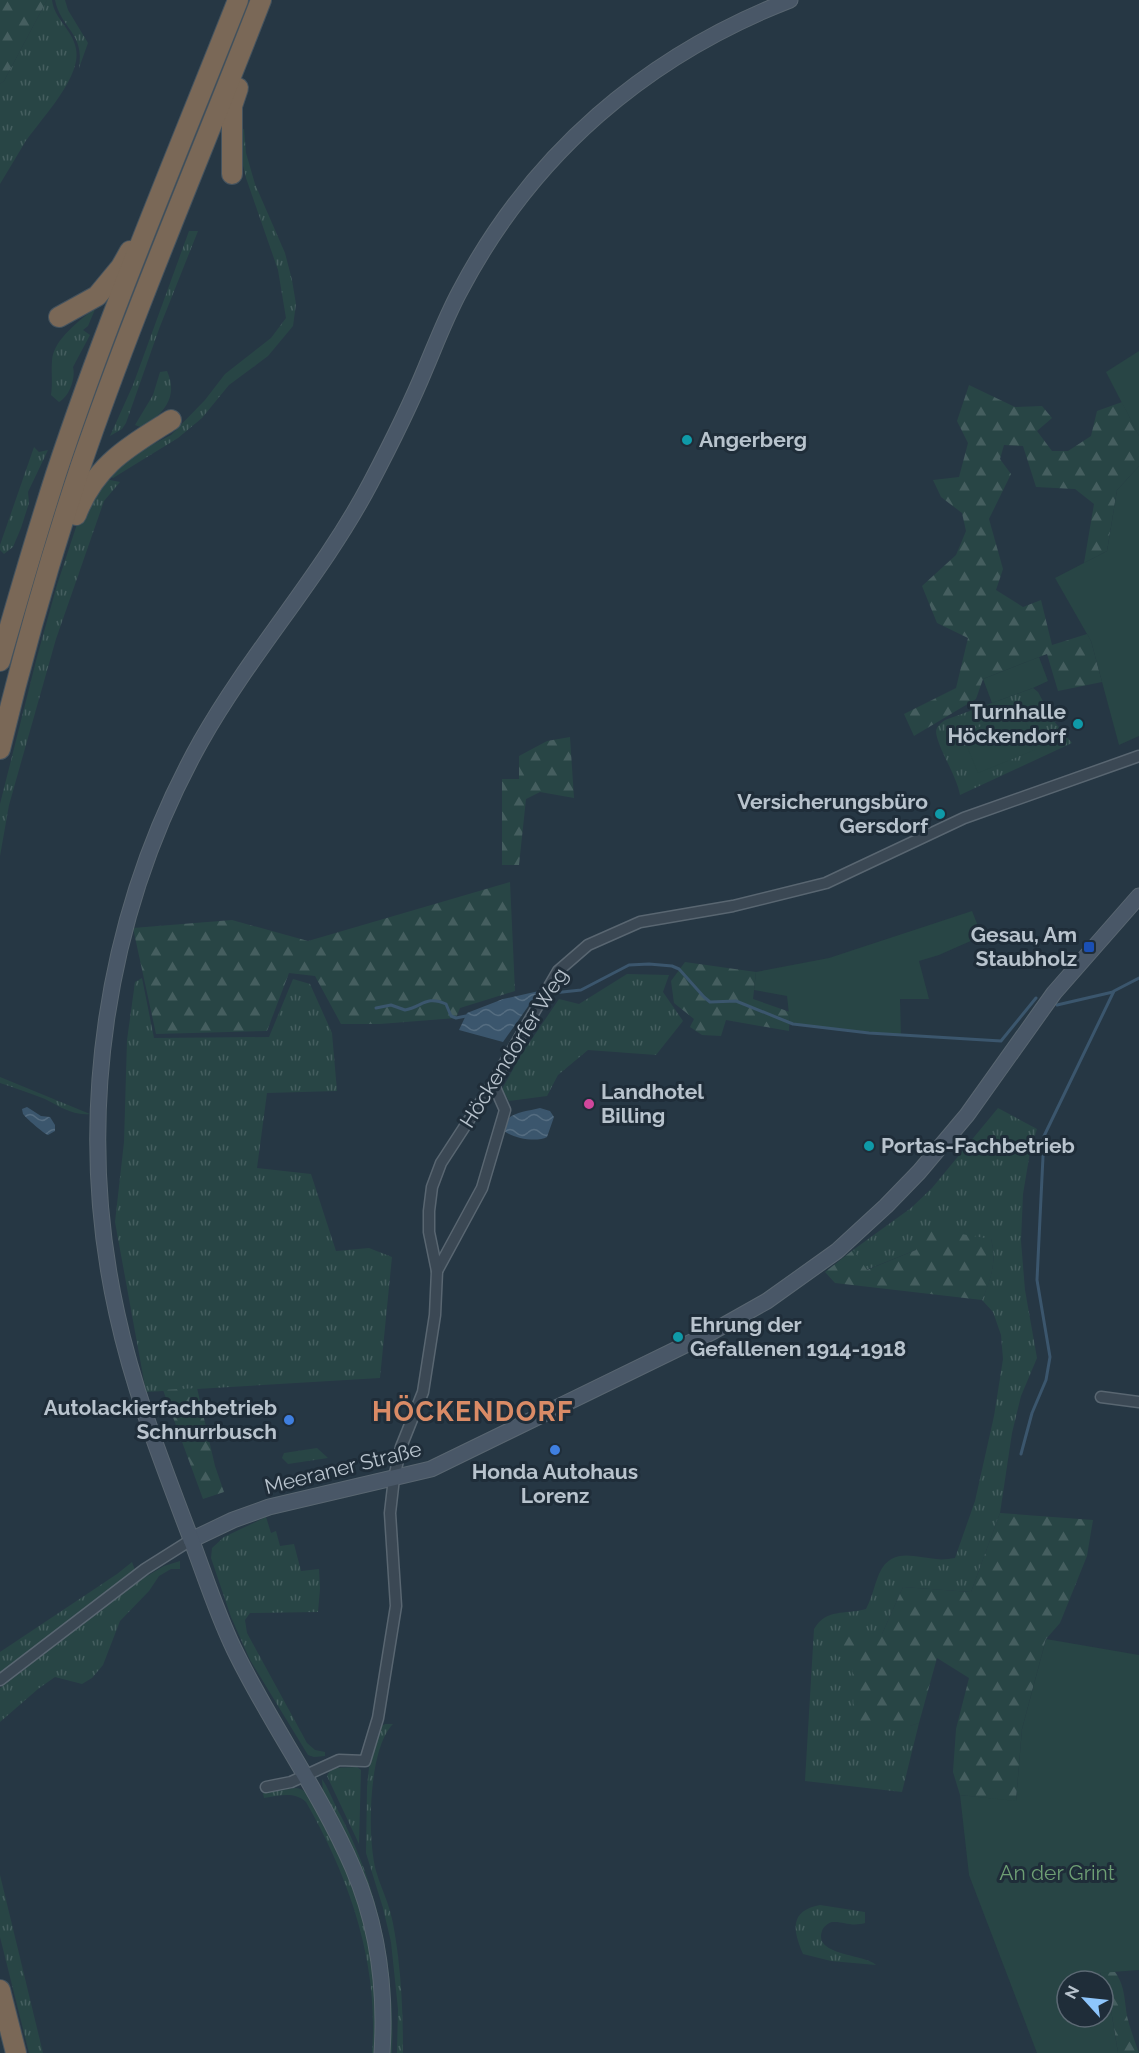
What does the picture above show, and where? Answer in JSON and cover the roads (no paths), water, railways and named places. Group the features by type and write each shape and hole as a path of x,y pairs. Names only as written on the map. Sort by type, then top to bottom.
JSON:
{"highway":[{"path":"0,661 56,474 156,207 237,0"},
{"path":"0,749 52,556 82,463 123,351 261,0"},
{"path":"232,174 232,106 248,58 250,30"},
{"path":"59,317 97,296 121,267 156,207"},
{"path":"52,556 73,524 83,497 110,460 171,420"},
{"path":"0,1990 16,2053"}],"main road":[{"path":"382,2053 382,1991 372,1921 356,1874 330,1820 232,1646 142,1407 116,1312 101,1218 98,1140 100,1074 107,1012 124,933 142,873 164,818 201,741 356,511 425,369 448,314 484,247 530,184 561,150 621,94 701,41 790,0"},
{"name":"Meeraner Straße","path":"191,1540 233,1520 269,1507 431,1469 720,1328 767,1301 837,1251 886,1206 951,1135 1054,993 1139,896"}],"street":[{"name":"Höckendorfer Weg","path":"305,1775 339,1760 365,1761 378,1718 396,1606 390,1514 394,1478 401,1447 423,1392 435,1315 437,1271 429,1232 432,1186 441,1163 493,1083 558,971 588,945 640,922 733,906 826,883 964,818 1139,756"},
{"path":"437,1271 482,1188 505,1110 493,1083"},
{"path":"1101,1397 1139,1402"},
{"name":"Meeraner Straße","path":"0,1680 145,1569 191,1540"},
{"path":"266,1787 291,1782 305,1775"}],"water":[{"path":"539,991 503,1042 459,1030 467,1013 503,999"},
{"path":"27,1107 41,1116 50,1117 55,1125 55,1131 48,1135 35,1125 23,1114 22,1109"},
{"path":"540,1108 550,1111 554,1117 547,1137 536,1140 523,1139 502,1129 504,1123 512,1116"}],"waterway":[{"path":"553,993 581,990 629,965 672,966 679,969 710,1002 736,1001 793,1024 869,1033 1001,1041 1036,998"},
{"path":"1021,1454 1032,1413 1046,1380 1050,1357 1037,1280 1044,1136 1114,991 1139,978"},
{"path":"1057,1005 1113,992"},
{"path":"376,1008 391,1005 405,1010 424,1002 434,1001 446,1004 451,1016 456,1018 466,1016"}],"place":[{"name":"Angerberg","path":"687,440"},
{"name":"Turnhalle Höckendorf","path":"1078,724"},
{"name":"Versicherungsbüro Gersdorf","path":"940,814"},
{"name":"Gesau, Am Staubholz","path":"1089,947"},
{"name":"Landhotel Billing","path":"589,1104"},
{"name":"Portas-Fachbetrieb","path":"869,1146"},
{"name":"Ehrung der Gefallenen 1914-1918","path":"678,1337"},
{"name":"Autolackierfachbetrieb Schnurrbusch","path":"289,1420"},
{"name":"Honda Autohaus Lorenz","path":"555,1450"}],"district":[{"name":"HÖCKENDORF","path":"473,1412"}],"park label":[{"name":"An der Grint","path":"1057,1873"}]}
